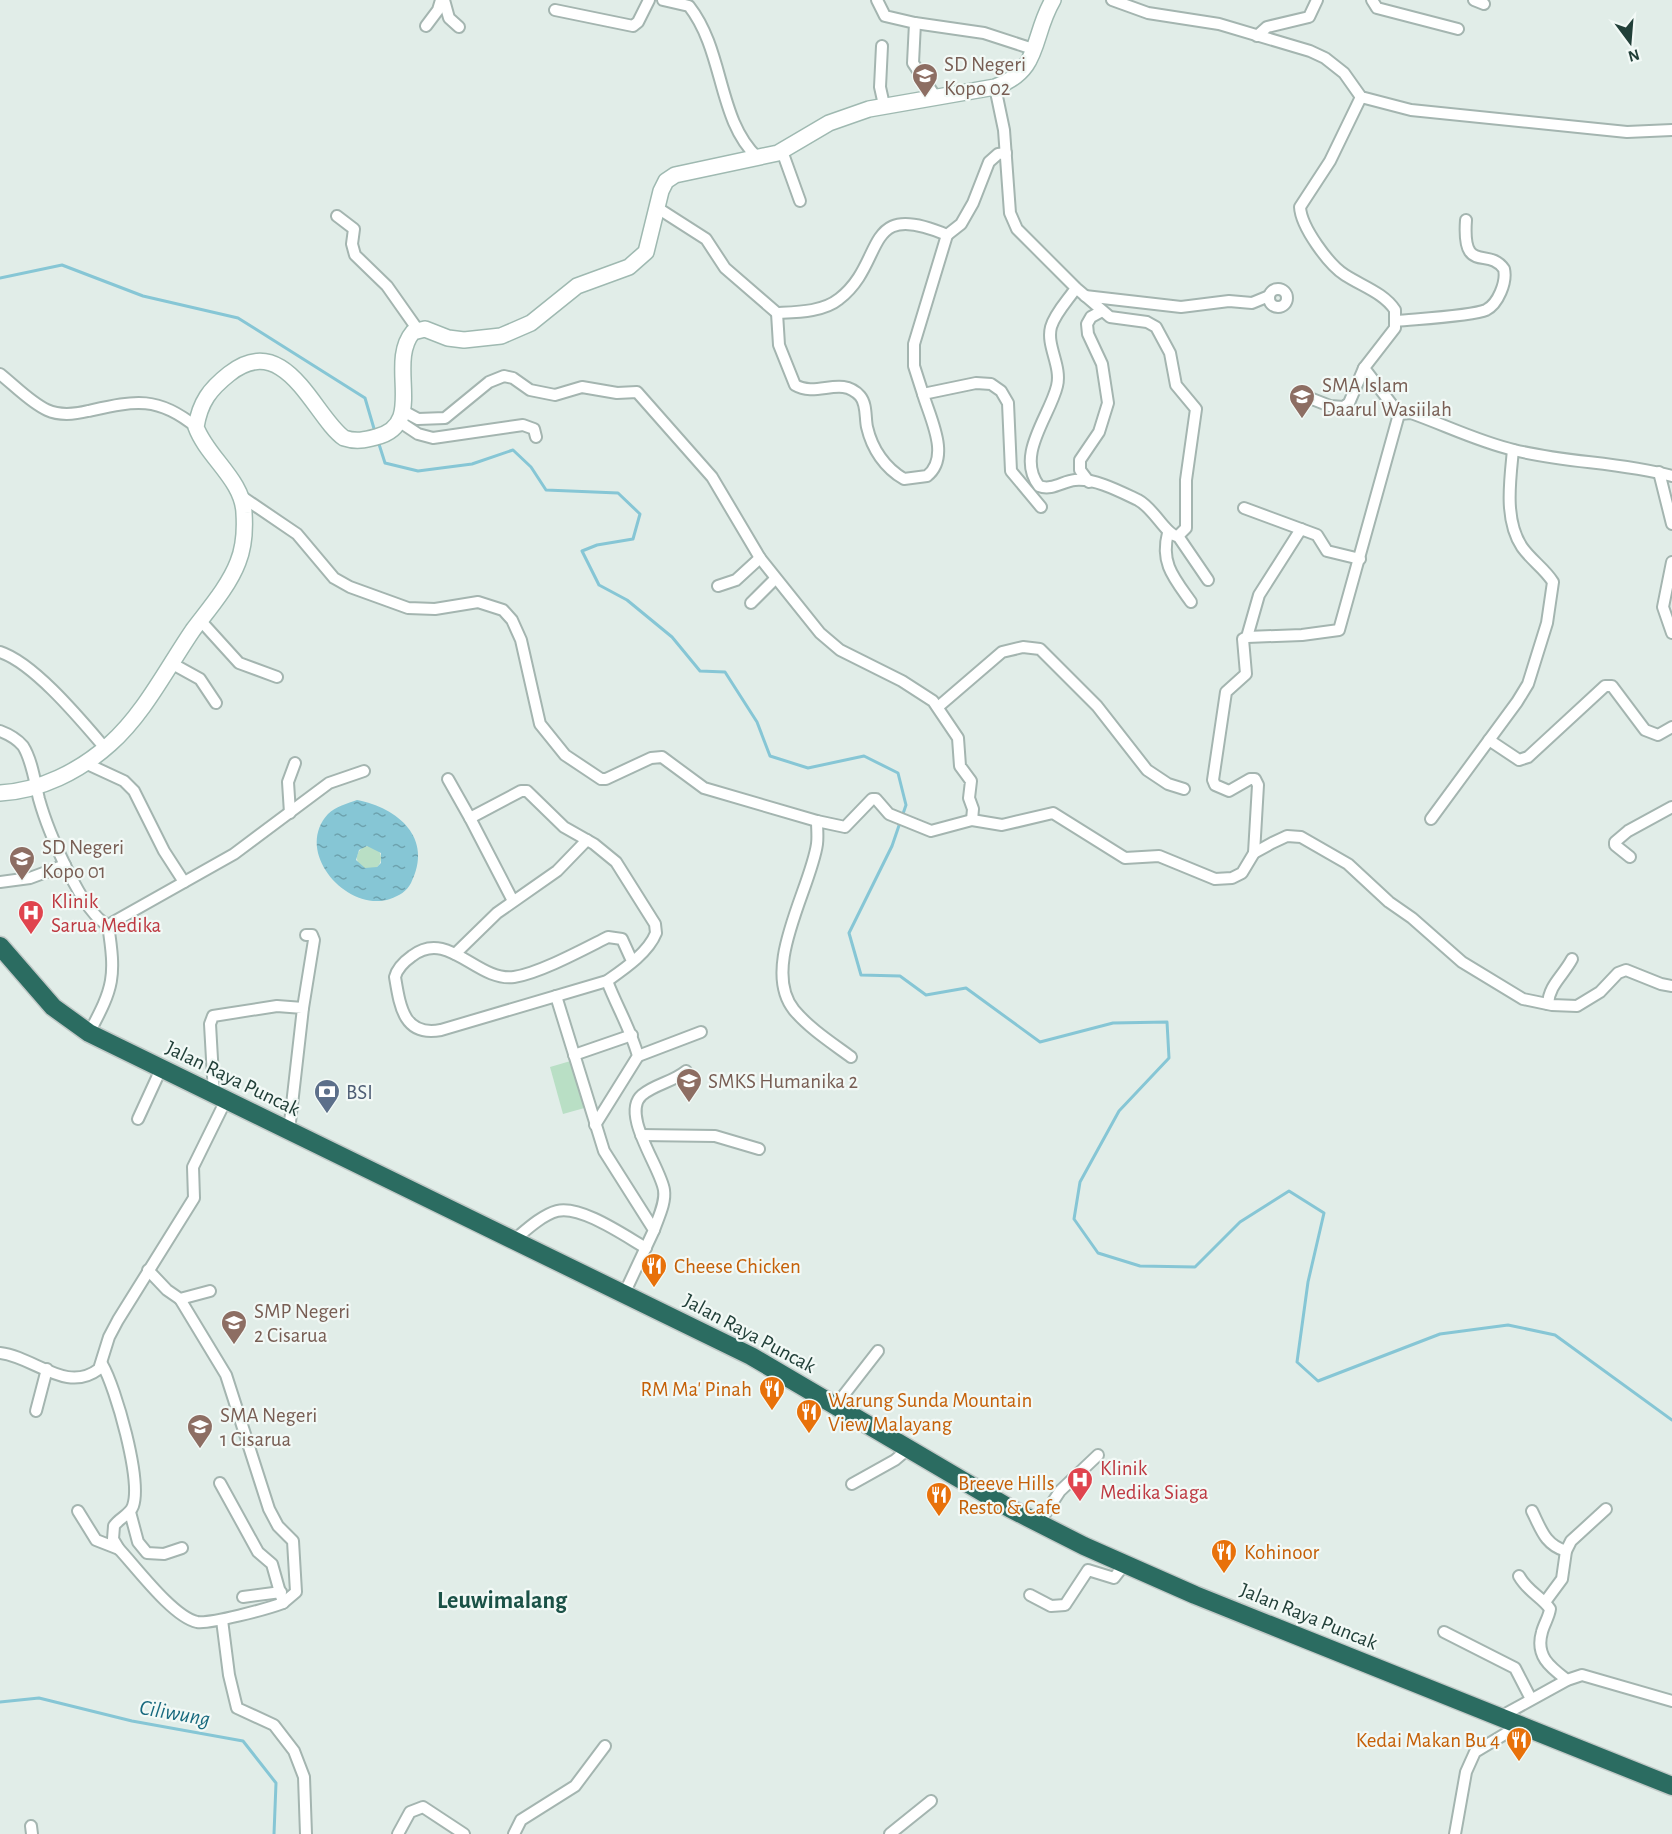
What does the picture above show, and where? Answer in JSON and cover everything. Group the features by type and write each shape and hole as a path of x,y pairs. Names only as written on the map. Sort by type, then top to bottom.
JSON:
{"highway":[{"name":"Jalan Raya Puncak","path":"0,946 53,1007 89,1033 751,1356 1039,1523 1124,1565 1672,1786"}],"main road":[{"path":"0,793 37,788 85,763 105,748 127,726 238,563 243,536 241,496 207,448 196,427 201,403 212,388 239,368 263,363 278,368 303,386 341,436 363,440 386,435 402,417 402,366 408,340 418,330 428,329 453,339 476,340 501,336 525,326 577,286 622,270 640,259 646,252 656,207 664,184 671,177 782,151 829,123 884,105 995,87 1013,80 1024,70 1046,12 1053,0"}],"street":[{"path":"426,26 443,0"},
{"path":"443,0 449,18 459,27"},
{"path":"555,10 633,26 638,22 650,0"},
{"path":"663,0 689,6 704,27 733,121 744,142 758,158"},
{"path":"877,0 885,16 915,23 984,33 1033,49"},
{"path":"1112,0 1148,13 1207,22 1325,58 1349,77 1361,97 1411,110 1627,132 1672,130"},
{"path":"1257,36 1267,27 1302,20 1309,16 1317,0"},
{"path":"1372,0 1377,8 1458,29"},
{"path":"915,23 913,63 922,81 935,96"},
{"path":"882,46 880,87 884,105"},
{"path":"995,87 1006,153 1008,199 1013,222 1027,241 1102,311 1115,320 1144,321 1156,327 1170,353 1176,385 1196,408 1186,480 1186,528 1173,534 1165,556 1170,570 1191,602"},
{"path":"1302,394 1330,406 1344,407 1349,403 1364,368 1391,334 1397,321 1393,306 1339,271 1311,235 1300,214 1300,207 1330,161 1361,97"},
{"path":"782,151 800,201"},
{"path":"777,313 779,345 795,385 813,390 840,385 855,392 863,400 867,428 879,456 897,474 908,480 929,475 938,458 937,442 914,366 914,344 947,235 961,224 973,203 989,162 998,154 1006,153"},
{"path":"656,207 705,239 725,268 777,313 805,311 837,301 848,290 881,236 896,224 909,222 947,235"},
{"path":"337,216 354,229 352,244 355,255 387,286 418,330"},
{"path":"1397,321 1481,311 1494,303 1504,284 1504,269 1498,263 1479,259 1471,254 1465,238 1466,220"},
{"path":"1076,288 1051,326 1058,383 1038,429 1032,463 1035,480 1041,487 1074,480 1089,482 1144,504 1173,534 1208,580"},
{"path":"1085,297 1181,307 1229,301 1252,303 1269,296"},
{"path":"1089,482 1080,470 1080,460 1099,432 1108,403 1102,364 1087,327 1091,317 1102,311"},
{"path":"1364,368 1399,414"},
{"path":"0,374 49,411 80,413 121,404 150,402 173,410 196,427"},
{"path":"402,417 445,418 500,376 513,378 530,390 555,395 582,387 616,393 638,393 712,477 775,579 836,647 916,688 938,707 958,738 960,766 971,781 969,798 973,809 972,820"},
{"path":"923,394 976,383 991,384 1001,391 1008,403 1011,471 1041,507"},
{"path":"1399,414 1411,413 1513,450 1659,472 1672,476"},
{"path":"1247,637 1338,631 1399,414"},
{"path":"402,417 418,434 433,438 523,425 534,429 536,437"},
{"path":"1431,819 1528,684 1542,639 1554,586 1553,580 1524,549 1514,531 1509,483 1513,450"},
{"path":"1659,472 1672,524"},
{"path":"241,496 297,534 334,578 350,587 408,608 435,609 478,602 503,610 512,620 521,640 540,724 550,740 565,755 599,778 606,779 651,758 662,757 700,786 817,821 848,826 872,799 876,799 889,814 931,831 972,820 1002,825 1056,814 1125,858 1159,856 1215,879 1232,878 1242,873 1254,853 1258,785 1255,779 1250,778 1229,791 1216,786 1213,781 1226,692 1246,674 1243,639 1247,637 1259,595 1301,529"},
{"path":"1244,508 1318,536 1325,550 1360,559"},
{"path":"718,586 736,580 760,558"},
{"path":"1672,562 1663,607 1672,633"},
{"path":"751,603 775,579"},
{"path":"200,620 239,663 277,676"},
{"path":"938,707 1002,652 1023,647 1040,649 1097,706 1147,770 1168,784 1184,789"},
{"path":"0,652 19,660 77,716 105,748"},
{"path":"171,663 200,679 216,703"},
{"path":"1489,740 1519,760 1528,757 1602,687 1610,685 1645,730 1658,735 1672,727"},
{"path":"0,731 11,736 24,748 65,865 95,917 108,925"},
{"path":"85,763 123,781 134,791 164,851 184,882"},
{"path":"290,813 288,782 295,763"},
{"path":"108,925 234,854 329,783 364,771"},
{"path":"448,780 513,901"},
{"path":"470,818 519,792 527,791 564,827 587,840 616,862 655,924 654,937 633,961 607,981 441,1030 418,1030 402,1011 395,975 409,958 426,947 443,948 495,974 513,977 614,936 625,942 633,961"},
{"path":"1630,857 1615,845 1615,842 1628,831 1672,807"},
{"path":"817,821 816,849 797,904 786,954 785,988 795,1011 851,1057"},
{"path":"1254,853 1284,837 1301,837 1348,864 1389,902 1412,918 1462,962 1513,994 1572,1007 1585,1004 1622,971 1633,972 1661,984 1672,986"},
{"path":"454,954 513,901 557,871 587,840"},
{"path":"0,882 30,878 65,865"},
{"path":"89,1033 109,992 114,973 108,925"},
{"path":"290,1131 303,1008 314,940 312,935 306,935"},
{"path":"1548,1000 1572,960"},
{"path":"607,981 618,1011 632,1035 638,1056"},
{"path":"556,996 595,1125 610,1162 654,1230"},
{"path":"0,1353 24,1359 64,1378 77,1379 96,1372 102,1364 109,1337 194,1198 193,1167 220,1097 210,1024 213,1016 277,1006 303,1008"},
{"path":"595,1125 638,1056 701,1032"},
{"path":"574,1055 632,1035"},
{"path":"138,1119 160,1069"},
{"path":"625,1293 654,1230 665,1193 641,1135 636,1111 641,1096 686,1071"},
{"path":"641,1135 715,1136 759,1149"},
{"path":"514,1240 551,1213 564,1211 599,1222 646,1248"},
{"path":"148,1270 167,1290 180,1299 226,1375 240,1427 269,1509 278,1526 293,1541 296,1592 292,1598 243,1597"},
{"path":"180,1299 210,1291"},
{"path":"836,1405 878,1351"},
{"path":"102,1364 116,1393 136,1486 130,1512 138,1542 143,1550 152,1555 170,1553 182,1548"},
{"path":"36,1411 44,1387 46,1369"},
{"path":"852,1484 895,1460 908,1449"},
{"path":"1039,1523 1060,1491 1098,1455"},
{"path":"220,1483 258,1552 271,1562 282,1598"},
{"path":"1545,1602 1562,1579 1566,1551 1576,1535 1606,1509"},
{"path":"78,1511 96,1540 121,1551"},
{"path":"1532,1511 1547,1541 1566,1551"},
{"path":"130,1512 114,1526 113,1539 121,1551 171,1605 188,1619 200,1622 222,1620 282,1598"},
{"path":"121,1551 138,1542"},
{"path":"1030,1595 1052,1607 1065,1605 1088,1570 1114,1578 1124,1565"},
{"path":"1519,1576 1532,1594 1545,1602 1550,1611 1542,1633 1541,1653 1548,1666 1567,1680"},
{"path":"222,1620 229,1675 237,1708 274,1725 284,1736 302,1768 305,1783 306,1834"},
{"path":"1444,1632 1515,1668 1531,1700"},
{"path":"1500,1717 1567,1680 1589,1675 1672,1701"},
{"path":"1455,1834 1466,1772 1472,1756 1478,1749 1520,1725"},
{"path":"514,1834 521,1820 575,1786 605,1746"},
{"path":"890,1834 931,1801"},
{"path":"398,1834 410,1812 420,1807 464,1834"}],"green space":[{"path":"369,846 374,847 380,853 380,863 374,869 369,870 364,869 358,863 357,858 358,853 364,847"},
{"path":"574,1060 588,1107 563,1114 550,1067"}],"water":[{"path":"357,800 386,810 398,818 415,839 418,852 417,867 409,886 393,898 374,901 357,897 342,888 330,876 321,861 317,845 319,829 328,814","holes":["367,846 381,853 381,863 377,867 365,868 356,860 359,850"]}],"waterway":[{"path":"0,278 62,265 143,296 238,318 365,398 375,432"},
{"path":"378,441 385,463 418,471 472,464 513,450 531,467 546,490 618,493 640,514 633,539 597,545 582,551 599,585 627,600 672,637 700,671 725,672 757,722 770,756 808,768 864,756 898,773 906,805 892,846 849,933 861,975 900,976 926,995 966,988 1040,1042 1113,1023 1167,1022 1169,1058 1119,1111 1080,1182 1074,1219 1098,1253 1140,1266 1195,1267 1240,1222 1289,1191 1324,1213 1308,1282 1297,1362 1318,1381 1440,1334 1508,1325 1555,1335 1672,1420"},
{"name":"Ciliwung","path":"0,1702 39,1698 132,1721 243,1741 276,1783 274,1834"}],"place":[{"name":"SD Negeri Kopo 02","path":"925,99"},
{"name":"SMA Islam Daarul Wasiilah","path":"1302,420"},
{"name":"SD Negeri Kopo 01","path":"22,882"},
{"name":"Klinik Sarua Medika","path":"31,936"},
{"name":"SMKS Humanika 2","path":"689,1104"},
{"name":"BSI","path":"327,1115"},
{"name":"Cheese Chicken","path":"654,1289"},
{"name":"SMP Negeri 2 Cisarua","path":"234,1346"},
{"name":"RM Ma' Pinah","path":"772,1412"},
{"name":"Warung Sunda Mountain View Malayang","path":"809,1435"},
{"name":"SMA Negeri 1 Cisarua","path":"200,1450"},
{"name":"Klinik Medika Siaga","path":"1080,1503"},
{"name":"Breeve Hills Resto & Cafe","path":"939,1518"},
{"name":"Kohinoor","path":"1224,1575"},
{"name":"Kedai Makan Bu 4","path":"1519,1763"}],"district":[{"name":"Leuwimalang","path":"502,1600"}]}
